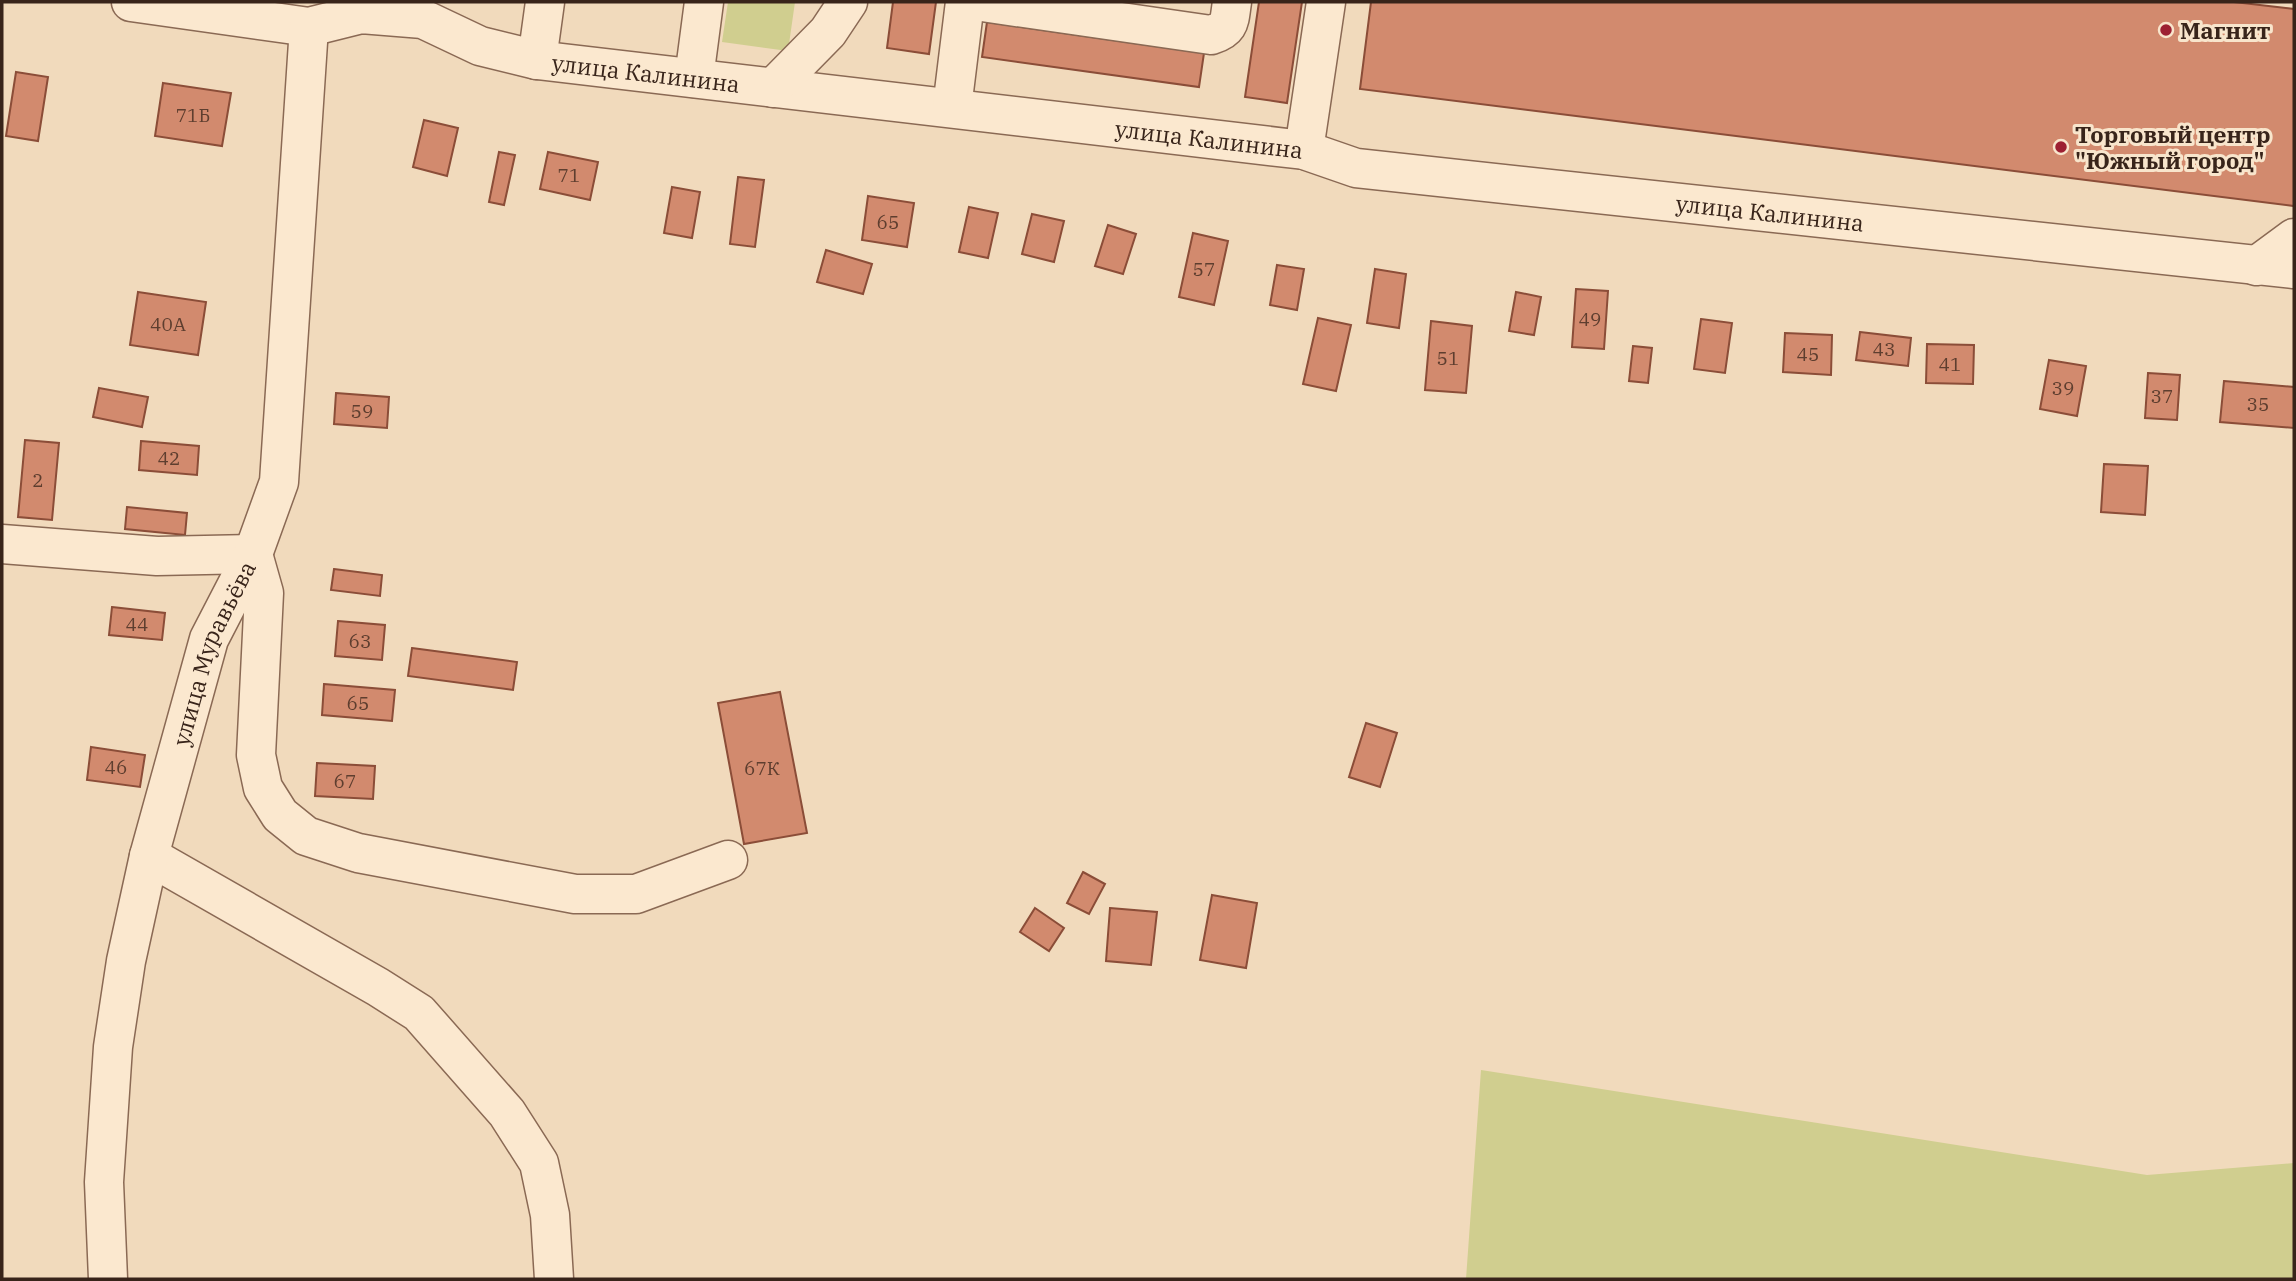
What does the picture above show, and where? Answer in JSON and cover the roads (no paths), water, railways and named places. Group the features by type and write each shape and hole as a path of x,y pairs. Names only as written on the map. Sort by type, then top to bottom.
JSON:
{"street":[{"name":"улица Калинина","path":"131,2 297,18 361,14 422,19 480,46 537,60 1304,150 1356,168 2294,270"},
{"path":"537,60 545,2"},
{"path":"694,78 704,2"},
{"path":"773,88 828,32 848,2"},
{"path":"952,108 965,2"},
{"path":"982,2 1098,10 1211,35 1223,31 1229,21 1232,2"},
{"path":"1304,150 1326,2"},
{"name":"улица Муравьёва","path":"108,1279 104,1182 113,1047 126,961 149,856 209,639 253,554 279,482 297,18"},
{"path":"2256,266 2294,238"},
{"path":"2,544 157,556 253,554 264,593 256,755 263,788 280,815 306,836 358,853 575,894 636,894 728,860"},
{"path":"149,856 419,1013 507,1113 539,1163 550,1216 554,1279"}],"place":[{"name":"Магнит","path":"2166,30"},
{"name":"Торговый центр \"Южный город\"","path":"2061,147"}]}
